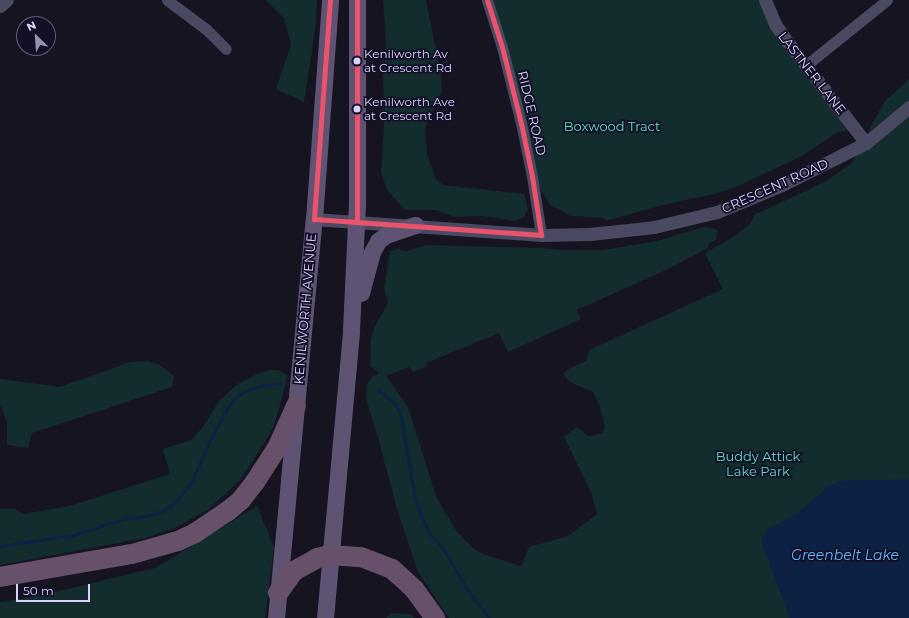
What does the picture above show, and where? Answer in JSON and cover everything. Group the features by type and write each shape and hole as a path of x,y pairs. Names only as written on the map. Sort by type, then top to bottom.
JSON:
{"highway":[{"path":"0,577 132,554 178,541 195,533 228,511 241,500 256,482 277,448 296,406"},
{"path":"278,593 288,578 303,564 330,555 361,557 392,569 414,589 435,618"}],"main road":[{"name":"KENILWORTH AVENUE","path":"276,618 314,219 330,0"},
{"path":"325,618 351,330 357,221 357,0"},
{"path":"351,330 366,271 375,246 386,235 415,225"}],"street":[{"path":"0,6 7,0"},
{"path":"167,0 206,29 226,50"},
{"name":"RIDGE ROAD","path":"487,0 502,47 520,117 542,235"},
{"name":"LASTNER LANE","path":"765,0 775,24 805,66 866,143"},
{"path":"805,66 887,0"},
{"name":"CRESCENT ROAD","path":"314,219 542,235 590,234 654,227 717,212 782,185 866,143 909,107"}],"green space":[{"path":"266,0 317,0 315,31 304,102 276,89 291,45 284,18"},
{"path":"383,0 426,0 441,73 442,91 425,128 427,154 436,179 443,185 524,194 528,209 524,217 515,221 482,216 454,217 436,210 405,210 387,190 381,172 384,128 383,75 386,43"},
{"name":"Boxwood Tract","path":"487,0 765,0 855,129 838,132 800,157 738,186 715,194 671,203 605,221 605,218 572,216 551,206 532,176"},
{"name":"Buddy Attick Lake Park","path":"909,79 909,618 449,618 418,572 398,512 366,399 367,384 372,377 379,373 370,366 371,340 375,326 388,303 384,289 390,251 398,249 407,251 426,245 603,250 657,241 704,227 715,229 718,232 716,240 709,243 708,248 664,271 577,310 581,319 508,352 499,333 426,363 427,366 413,372 409,367 386,376 408,407 437,499 457,532 473,548 483,554 521,566 529,547 568,536 597,514 591,492 564,437 577,427 588,436 601,434 605,428 600,407 593,392 572,383 566,378 564,373 568,369 586,361 589,350 723,289 705,253 735,236 751,223 754,215 825,182 852,163 884,102"},
{"path":"148,361 158,364 174,377 172,387 32,433 28,448 7,445 7,422 0,404 0,379 60,387 130,362"},
{"path":"278,370 288,375 274,426 240,480 208,510 173,529 145,538 0,565 0,509 15,509 24,514 73,505 170,474 163,449 192,440 205,424 219,401 239,383 262,372"},
{"path":"257,506 274,547 265,618 0,618 0,602 42,595 155,568"},
{"path":"391,613 410,614 414,618 386,618"}],"water":[{"name":"Greenbelt Lake","path":"909,479 909,618 790,618 762,544 762,538 768,529 796,514 828,486 840,481"}],"waterway":[{"path":"0,546 74,535 127,518 141,517 160,512 172,505 191,484 208,444 229,405 238,395 261,386 280,383"},
{"path":"378,390 396,404 401,417 415,498 421,517 430,534 442,547 467,589 489,618"}],"transit line":[{"path":"330,0 314,219 541,235"},
{"path":"357,0 357,221"},
{"path":"487,0 502,47 521,123 532,176 541,235"}],"place":[{"name":"Kenilworth Av at Crescent Rd","path":"357,61"},
{"name":"Kenilworth Ave at Crescent Rd","path":"357,109"}]}
